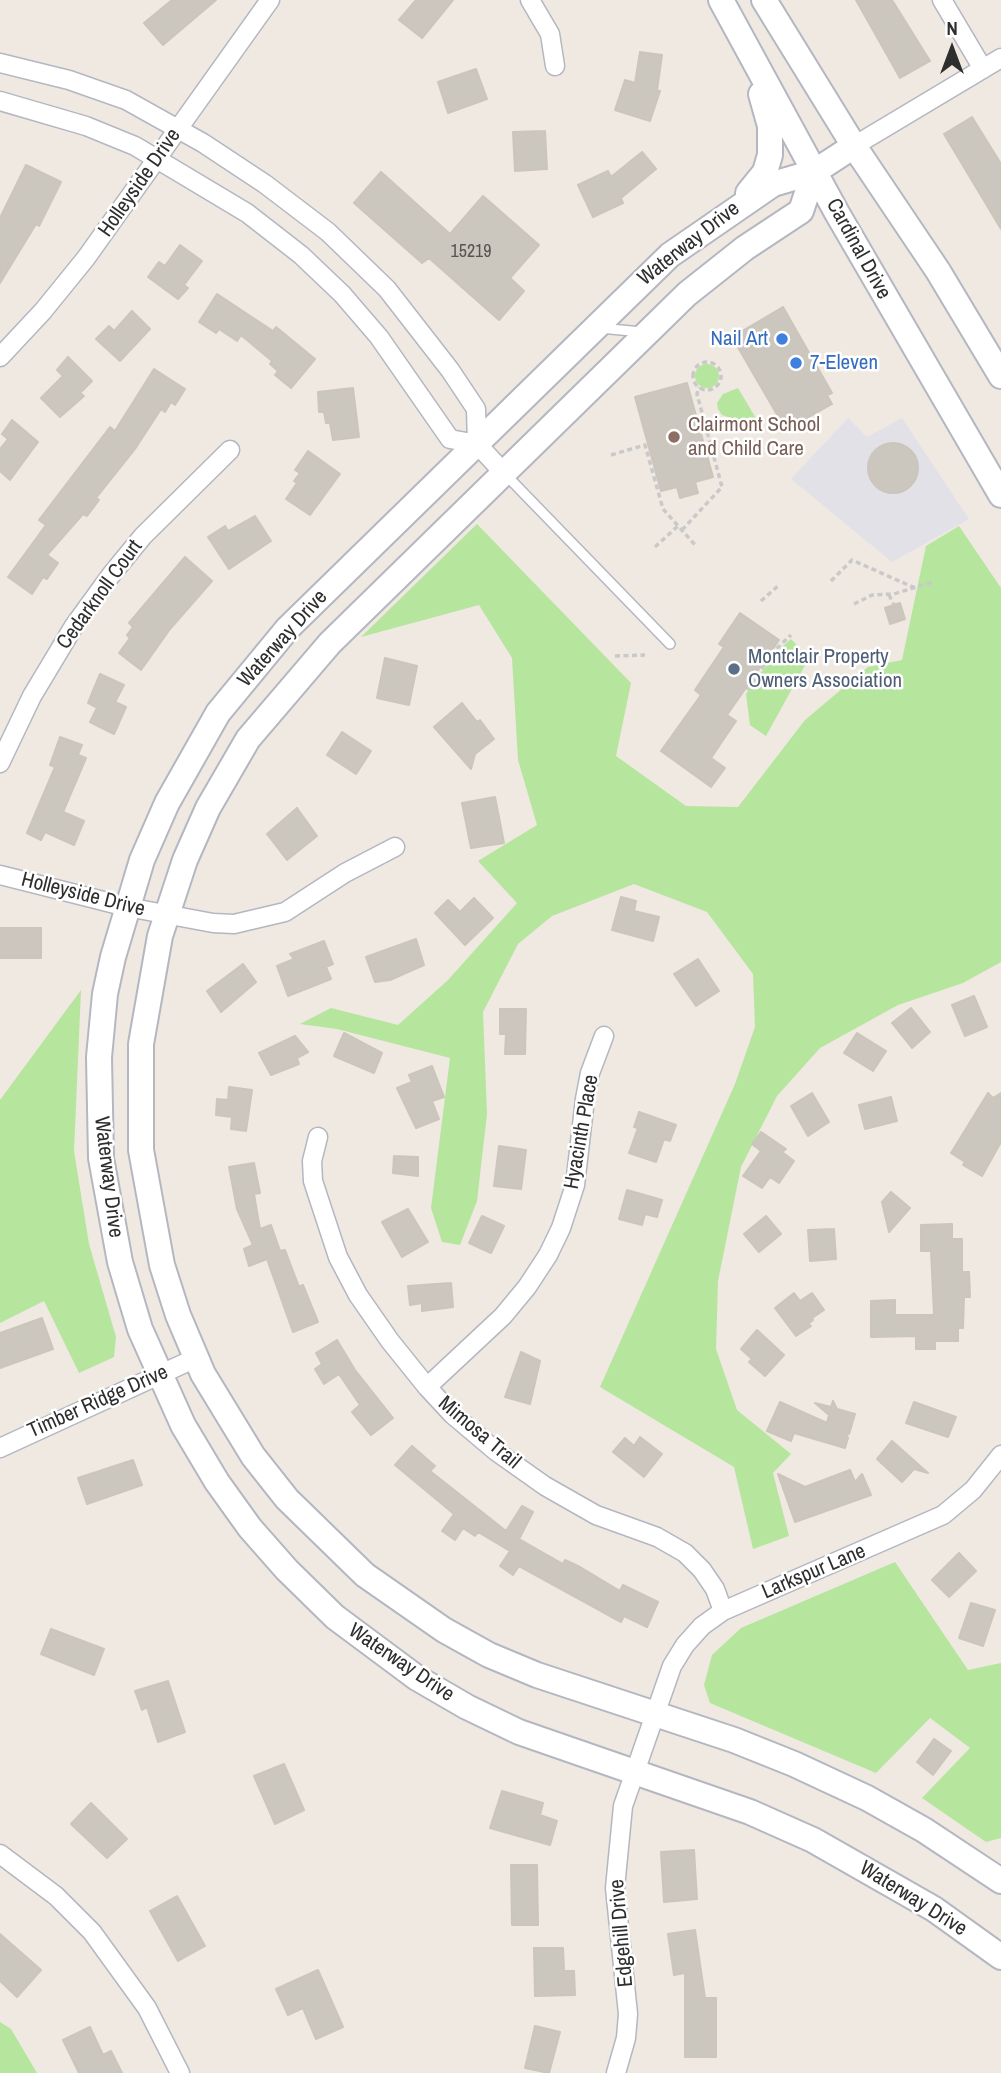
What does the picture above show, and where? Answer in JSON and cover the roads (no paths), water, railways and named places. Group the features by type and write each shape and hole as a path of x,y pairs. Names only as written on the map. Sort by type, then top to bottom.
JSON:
{"main road":[{"name":"Cardinal Drive","path":"721,0 814,172 1001,495"},
{"path":"764,0 854,146 938,271 1001,376"},
{"path":"736,207 761,178 770,155 769,126 750,52"},
{"name":"Waterway Drive","path":"854,146 814,172 779,180 736,207 670,255 288,628 251,669 188,761 142,860 127,906 105,994 99,1057 100,1146 107,1204 120,1262 159,1375 183,1425 224,1492 286,1570 335,1617 417,1678 467,1707 519,1732 750,1812 813,1840 934,1909 1001,1957"},
{"name":"Waterway Drive","path":"814,172 801,211 714,271 648,332 330,643 248,739 208,808 166,915 146,1003 141,1044 141,1150 148,1202 162,1265 196,1358 229,1420 253,1456 325,1538 366,1575 433,1623 489,1655 537,1675 746,1745 867,1798 924,1830 1001,1881"}],"street":[{"name":"Holleyside Drive","path":"3,348 86,258 270,0"},
{"path":"530,0 551,34 555,66"},
{"path":"942,0 983,69"},
{"path":"854,146 1001,58"},
{"path":"0,63 69,80 126,100 265,184 328,232 387,289 415,322 476,409 477,443"},
{"path":"0,102 86,125 158,158 247,213 300,255 379,337 450,439 477,443 504,473"},
{"name":"Cedarknoll Court","path":"0,763 32,696 74,626 111,575 143,536 230,450"},
{"name":"Holleyside Drive","path":"0,874 166,915 213,923 260,920 295,908 345,873 395,847"},
{"name":"Hyacinth Place","path":"426,1387 503,1316 548,1255 561,1228 575,1185 587,1086 604,1036"},
{"name":"Mimosa Trail","path":"318,1137 313,1161 313,1181 338,1257 358,1295 426,1387 479,1437 545,1486 596,1515 657,1537 685,1553 702,1570 715,1589 723,1611"},
{"name":"Timber Ridge Drive","path":"0,1448 196,1358"},
{"name":"Larkspur Lane","path":"654,1714 672,1666 685,1645 702,1626 723,1611 925,1525 962,1500 1001,1455"},
{"name":"Edgehill Drive","path":"616,2073 628,2014 627,1984 617,1920 617,1847 623,1806 654,1714"},
{"path":"0,1854 56,1896 92,1932 147,2008 180,2073"}],"lane":[{"path":"595,327 648,332"},
{"path":"504,473 670,643"}],"place":[{"name":"Nail Art","path":"782,339"},
{"name":"7-Eleven","path":"796,363"},
{"name":"Clairmont School and Child Care","path":"674,437"},
{"name":"Montclair Property Owners Association","path":"734,669"}]}
